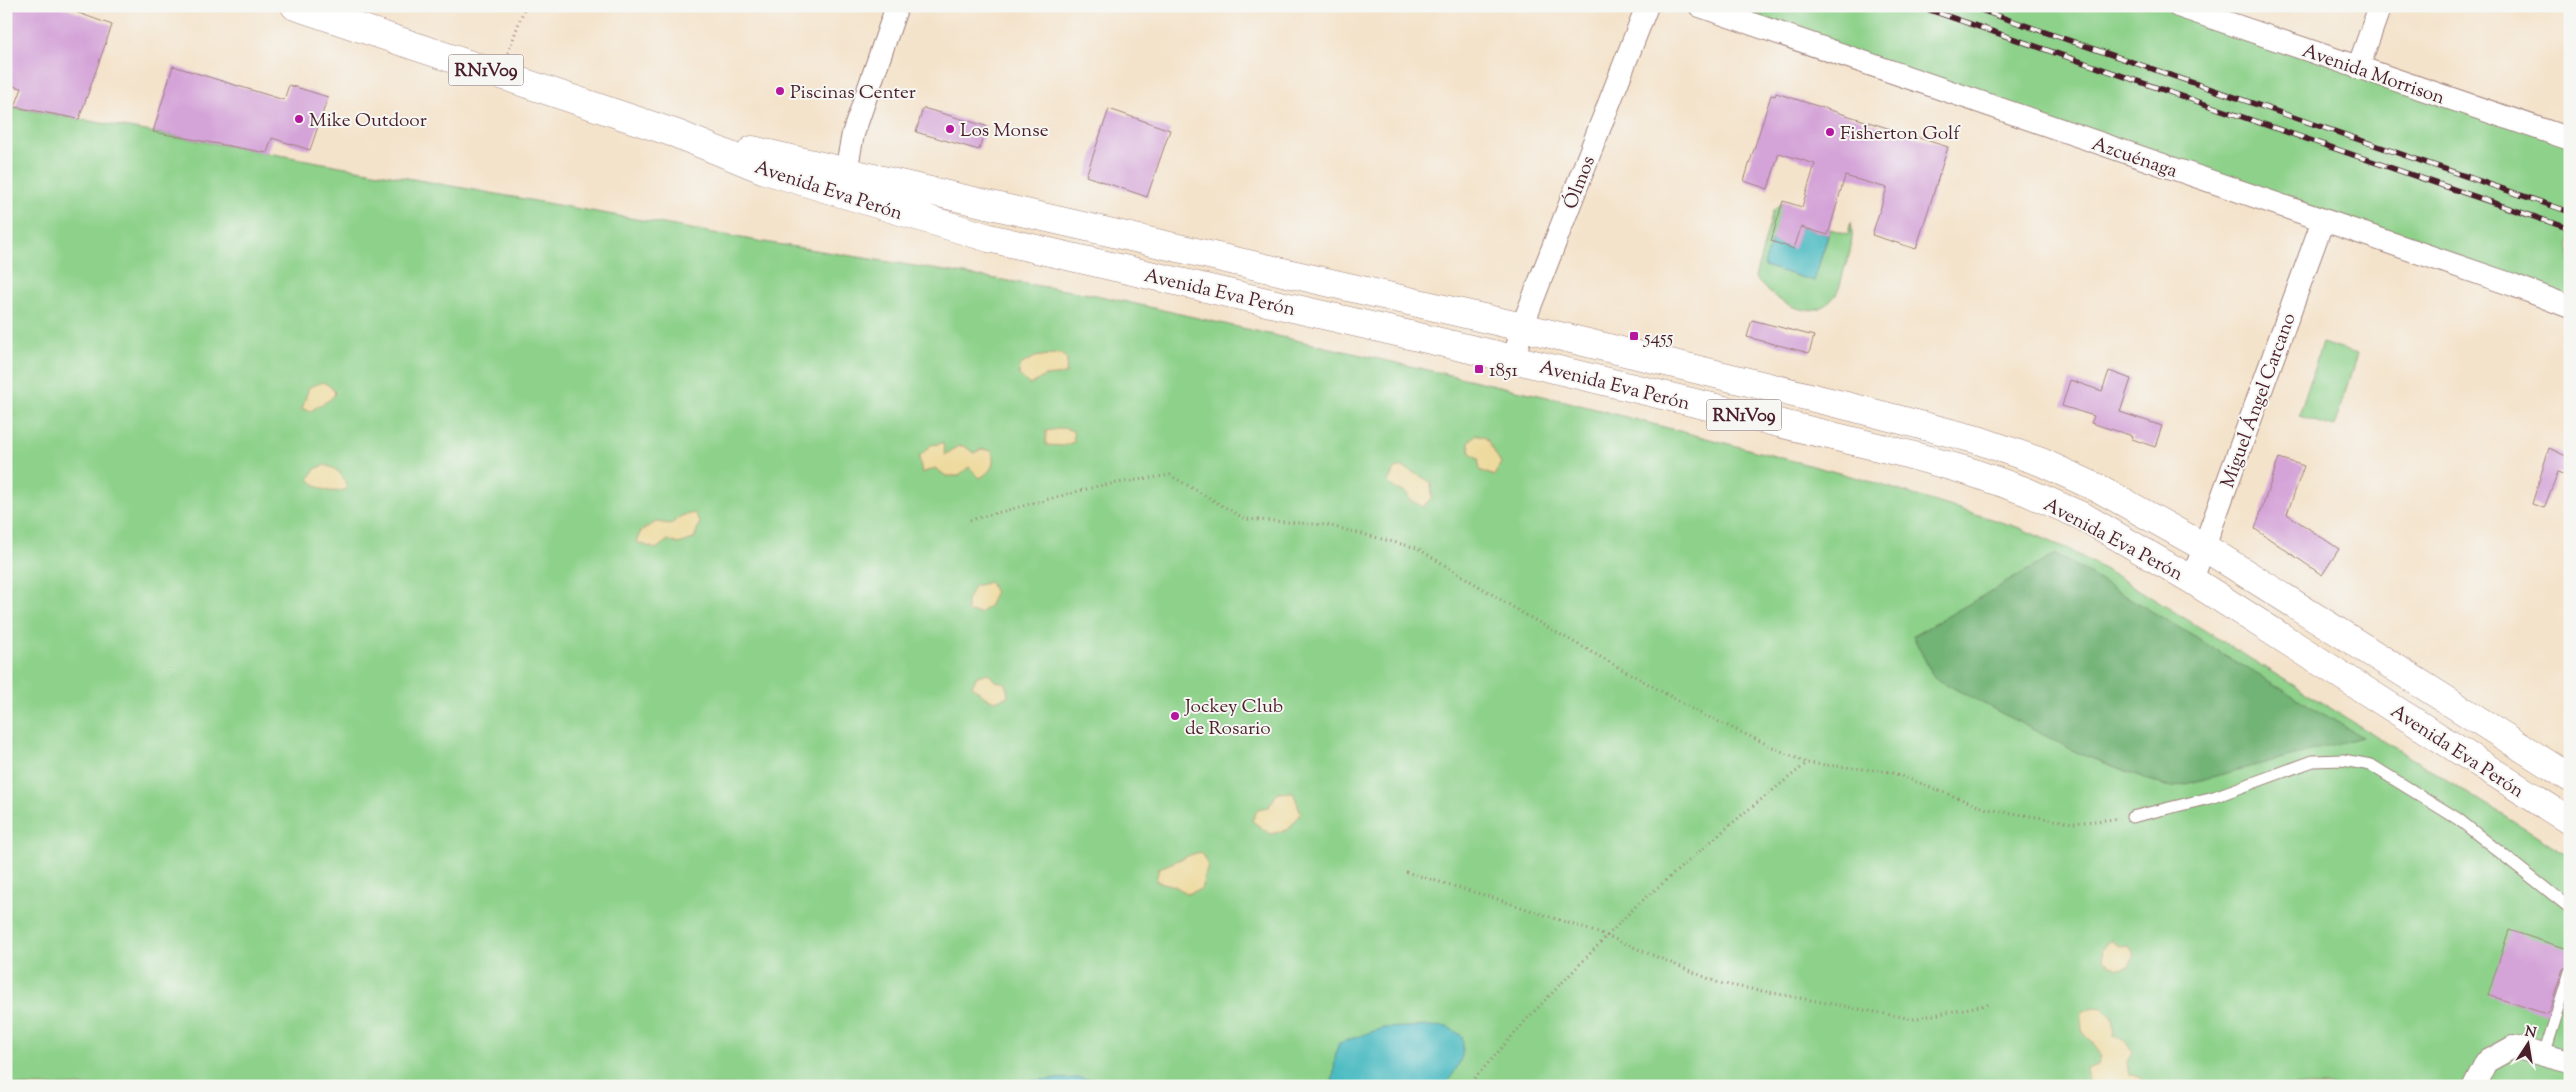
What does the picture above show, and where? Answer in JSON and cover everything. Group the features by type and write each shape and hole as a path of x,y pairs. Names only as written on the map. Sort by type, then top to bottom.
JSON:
{"main road":[{"name":"Avenida Eva Perón","path":"296,6 677,134 844,183 1522,327 1852,406 1978,440 2041,462 2102,490 2204,547 2570,778"},
{"name":"Avenida Eva Perón","path":"844,183 989,238 1907,454 1968,471 2026,491 2084,517 2192,580 2570,821"}],"street":[{"path":"844,183 854,134 897,6"},
{"name":"Ólmos","path":"1514,360 1522,327 1647,6"},
{"name":"Azcuénaga","path":"1700,6 2570,307"},
{"name":"Avenida Morrison","path":"2178,6 2570,140"},
{"path":"2358,68 2380,6"},
{"name":"Miguel Ángel Carcano","path":"2192,580 2323,220"},
{"path":"2474,1086 2486,1062 2513,1047 2570,1062"}],"lane":[{"path":"2132,818 2214,797 2313,761 2344,760 2371,765 2458,819 2570,908"},
{"path":"2544,1055 2570,972"}],"path":[{"path":"514,35 525,6"},
{"path":"970,520 1098,486 1170,475 1245,519 1327,525 1416,548 1524,614 1700,712 1808,763 1891,772 1987,809 2073,823 2132,818"},
{"path":"1468,1086 1526,1020 1635,907 1707,845 1808,763"},
{"path":"1406,872 1494,898 1607,936 1720,983 1913,1019 1990,1004"}],"green space":[{"path":"1700,6 2178,6 2570,139 2570,307"},
{"name":"Jockey Club de Rosario","path":"6,106 758,241 1096,295 1565,401 1862,479 2017,527 2068,549 2118,577 2570,856 2570,1086 6,1086"},
{"path":"1784,202 1764,266 1814,281 1830,229 1848,234 1851,222 1851,246 1838,290 1835,296 1825,305 1814,309 1803,309 1782,301 1755,278 1773,211"},
{"path":"2322,343 2357,354 2334,427 2299,416"},
{"path":"2056,554 2362,737 2171,788 2078,753 1934,678 1913,636"}],"sand":[{"path":"1061,353 1067,359 1066,374 1045,376 1030,385 1019,375 1020,365 1035,357"},
{"path":"323,382 333,388 335,394 311,411 302,409 309,387"},
{"path":"1064,428 1073,431 1074,442 1063,446 1046,445 1046,431"},
{"path":"1476,434 1486,438 1501,463 1494,476 1480,470 1478,458 1470,453 1469,442"},
{"path":"943,443 945,455 958,446 964,446 974,453 982,449 992,451 992,467 980,478 969,467 958,476 946,476 935,468 922,473 919,457 931,445"},
{"path":"325,465 340,474 345,480 347,489 332,491 322,489 309,479 315,469"},
{"path":"1403,467 1431,482 1432,497 1423,507 1410,500 1406,492 1395,489 1388,482 1394,469"},
{"path":"694,513 700,522 694,539 678,544 668,540 656,549 636,542 641,531 656,522 671,524 681,516"},
{"path":"990,582 995,593 990,605 980,613 967,612 967,601 974,586"},
{"path":"988,673 995,681 1006,683 1008,696 995,701 985,697 972,686 977,676"},
{"path":"1293,792 1301,813 1288,830 1270,834 1252,821 1258,809 1269,807 1277,793"},
{"path":"1201,852 1208,866 1201,889 1187,894 1175,886 1156,881 1159,868"},
{"path":"2110,940 2119,946 2129,945 2135,955 2129,966 2118,968 2104,960 2102,949"},
{"path":"2093,1007 2104,1008 2112,1018 2114,1036 2125,1041 2133,1053 2127,1063 2129,1074 2141,1078 2143,1086 2093,1086 2089,1081 2087,1069 2098,1065 2101,1056 2084,1034 2082,1029 2082,1012"}],"water":[{"path":"1801,227 1828,235 1814,281 1764,266 1771,241 1794,248"},
{"path":"1448,1027 1462,1036 1462,1057 1445,1085 1330,1086 1339,1043 1383,1028"},
{"path":"1079,1078 1098,1080 1108,1086 998,1086 1036,1080"}],"building":[{"path":"6,6 59,6 112,25 79,119 15,107 22,88 6,85"},
{"path":"173,66 284,100 289,85 328,97 310,150 272,138 267,153 153,132"},
{"name":"Fisherton Golf","path":"1776,93 1948,147 1916,249 1872,235 1887,188 1845,176 1828,235 1801,227 1794,249 1771,241 1783,201 1802,207 1815,164 1779,153 1768,189 1744,181 1771,95 1775,96"},
{"path":"923,108 986,126 979,150 916,132"},
{"path":"1109,109 1170,130 1147,197 1086,176"},
{"path":"1752,320 1814,336 1809,353 1747,337"},
{"path":"2109,371 2131,379 2120,412 2162,426 2155,447 2132,439 2133,436 2091,423 2094,416 2062,406 2070,380 2102,391"},
{"path":"2549,448 2570,458 2570,476 2558,472 2544,508 2532,504"},
{"path":"2279,458 2304,466 2287,514 2339,549 2322,575 2255,529"},
{"path":"2509,930 2570,950 2570,965 2563,969 2549,1012 2546,1014 2488,995"},
{"path":"2570,998 2570,1019 2564,1017"}],"railway":[{"path":"1918,6 2570,229"},
{"path":"1969,6 2570,212"}],"place":[{"name":"Piscinas Center","path":"780,91"},
{"name":"Mike Outdoor","path":"299,119"},
{"name":"Los Monse","path":"950,129"},
{"name":"Fisherton Golf","path":"1830,132"},
{"name":"5455","path":"1634,336"},
{"name":"1851","path":"1479,369"},
{"name":"Jockey Club de Rosario","path":"1175,716"}]}
